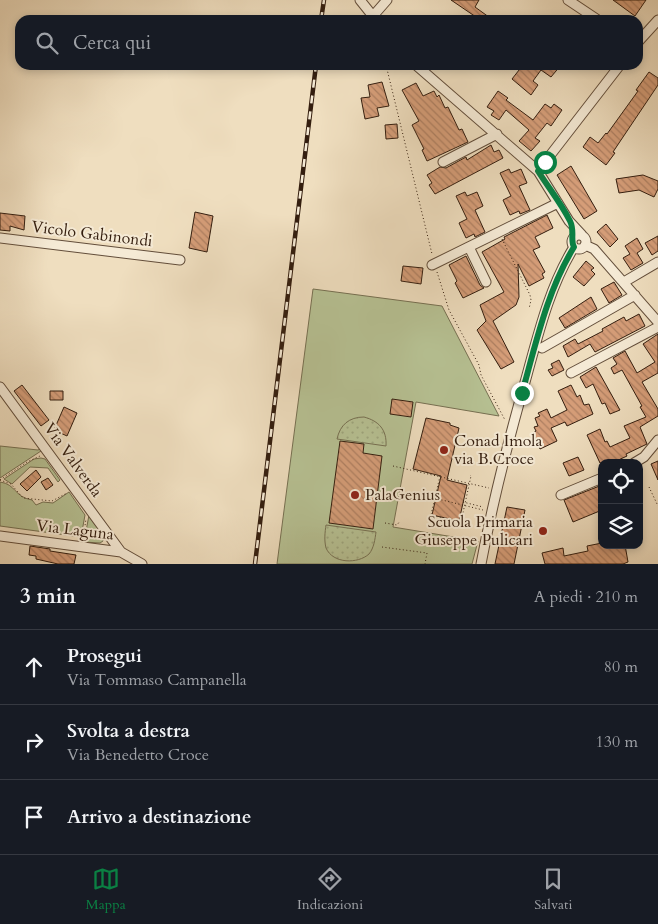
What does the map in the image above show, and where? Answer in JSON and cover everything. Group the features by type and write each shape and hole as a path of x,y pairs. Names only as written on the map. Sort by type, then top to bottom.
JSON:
{"street":[{"path":"360,0 372,15"},
{"path":"376,15 387,0"},
{"path":"568,0 590,15"},
{"path":"643,36 658,20"},
{"path":"422,70 538,171 578,236 585,238 585,245"},
{"path":"538,171 616,70"},
{"path":"443,162 497,134"},
{"path":"433,264 558,203"},
{"path":"481,564 510,435 543,320 559,275 574,247 572,243 578,236"},
{"name":"Vicolo Gabinondi","path":"0,238 180,260"},
{"path":"574,247 580,249 585,245"},
{"path":"585,245 594,249 658,322"},
{"path":"469,247 486,282"},
{"path":"624,282 658,262"},
{"path":"542,348 635,296"},
{"path":"572,373 658,327"},
{"name":"Via Valverda","path":"0,387 121,552"},
{"path":"641,459 658,440"},
{"path":"562,494 598,480"},
{"name":"Via Laguna","path":"0,536 121,552 142,564"}],"path":[{"path":"387,70 433,264 441,288 449,310 479,365 481,375 498,409 504,415 505,420 508,421"},
{"path":"498,232 530,295 529,309"},
{"path":"0,480 35,457 43,455"},
{"path":"393,466 491,489"},
{"path":"440,476 431,515 460,522 470,475"},
{"path":"0,480 11,484 23,498 52,501 69,491"},
{"path":"649,487 658,506"},
{"path":"438,500 486,509 464,503"},
{"path":"83,539 87,515"},
{"path":"385,523 397,526 400,521"},
{"path":"382,547 427,553 425,564"}],"green space":[{"path":"313,289 442,306 499,416 416,402 393,527 478,541 472,564 277,564"},
{"path":"364,417 374,421 381,427 385,435 386,446 337,439 340,430 346,423 354,418"},
{"path":"0,446 40,449 41,451 0,478"},
{"path":"34,459 45,459 60,480 58,482 48,468 30,467 12,484 4,479"},
{"path":"0,482 9,485 22,496 32,500 36,505 43,502 53,503 69,492 85,515 81,537 0,526"},
{"path":"89,515 103,535 103,541 100,543 84,542"},
{"path":"326,525 376,532 371,552 359,560 352,561 340,560 334,557 326,548"}],"building":[{"path":"451,0 479,0 475,7 486,15 473,15"},
{"path":"613,0 646,0 636,15"},
{"path":"519,70 541,70 533,81 538,85 531,95 512,79"},
{"path":"541,70 557,70 551,77"},
{"path":"649,72 658,78 658,85 606,165 583,147 590,137 598,143 607,134 638,91 636,90"},
{"path":"382,82 389,106 377,108 379,116 365,119 361,98 370,97 368,85"},
{"path":"416,83 423,96 434,91 437,97 439,95 445,108 448,107 459,130 462,129 468,142 427,161 422,150 424,149 412,125 419,121 402,90"},
{"path":"498,91 508,98 506,100 533,120 545,104 551,108 554,104 562,110 551,126 547,123 535,138 540,141 531,151 519,141 529,130 506,110 499,120 491,115 494,111 487,107"},
{"path":"397,124 398,138 386,139 385,125"},
{"path":"491,145 494,152 499,150 503,158 435,194 429,185 432,183 427,175 440,167 446,168 466,157 467,160"},
{"path":"571,166 597,211 584,219 557,175"},
{"path":"509,169 511,173 521,169 527,183 519,186 530,210 520,214 519,211 510,215 503,200 511,196 500,173"},
{"path":"643,175 658,181 658,189 654,197 639,190 619,193 616,179"},
{"path":"465,192 467,196 477,192 483,206 475,210 485,232 475,237 474,234 466,238 459,223 467,219 456,196"},
{"path":"195,212 213,216 207,252 189,248"},
{"path":"0,213 25,216 24,230 10,226 10,231 0,230"},
{"path":"547,215 553,228 535,237 540,247 533,250 545,272 542,274 544,278 529,286 518,264 519,297 516,305 493,321 514,362 501,369 477,330 486,321 480,305 504,292 482,252 505,239 504,237"},
{"path":"606,224 618,239 610,247 597,232"},
{"path":"658,236 658,251 652,255 645,243"},
{"path":"637,238 643,249 637,253 643,263 631,270 623,258 630,254 625,246"},
{"path":"466,256 480,285 484,288 463,298 455,283 457,281 449,265"},
{"path":"586,261 594,268 591,270 595,274 584,286 573,277"},
{"path":"403,266 423,268 421,284 401,281"},
{"path":"614,282 622,295 609,303 601,289"},
{"path":"591,297 597,309 565,328 559,318"},
{"path":"639,314 645,326 595,352 590,344 568,357 563,346 575,339 578,344 624,317 626,321"},
{"path":"658,334 658,373 642,382 658,409 658,416 640,427 647,444 626,454 627,456 621,459 598,459 587,435 600,429 605,442 607,441 610,447 630,438 624,426 646,417 622,370 614,374 611,368 617,364 613,358 625,351 637,373 655,362 643,344"},
{"path":"559,360 564,370 552,376 548,370 553,368 551,364"},
{"path":"596,367 620,410 610,414 605,403 602,404 593,384 586,388 580,377"},
{"path":"22,385 49,420 41,426 14,391"},
{"path":"571,385 577,397 580,395 584,405 589,404 593,414 567,426 565,422 551,428 557,441 540,449 533,433 536,431 534,427 538,426 535,418 540,416 538,413 547,409 551,418 567,410 558,391"},
{"path":"50,391 63,391 63,400 50,400"},
{"path":"392,399 413,402 411,417 390,414"},
{"path":"64,407 77,413 67,436 54,430"},
{"path":"426,418 450,423 450,425 459,428 447,480 467,485 459,521 432,515 441,476 413,469"},
{"name":"PalaGenius","path":"340,441 364,444 363,453 382,456 373,529 329,523"},
{"path":"578,457 584,470 569,476 563,463"},
{"path":"658,461 658,480 651,464"},
{"path":"36,470 41,477 27,491 20,484"},
{"path":"48,478 53,485 46,490 41,482"},
{"path":"598,487 598,512 573,522 564,500"},
{"path":"507,507 525,510 514,564 495,564"},
{"path":"598,544 598,549 626,549 628,562 623,564 545,564 542,553 563,548 564,556 588,551 587,546"},
{"path":"30,546 76,555 74,564 58,564 36,559 36,556 29,555"}],"railway":[{"path":"322,15 324,0"},
{"path":"255,564 315,70"}],"place":[{"name":"Conad Imola via B.Croce","path":"444,450"},
{"name":"PalaGenius","path":"355,495"},
{"name":"Scuola Primaria Giuseppe Pulicari","path":"543,531"}],"route":[{"path":"522,393 551,296 559,275 574,247 572,243 574,233 570,221 538,171 545,162"}]}
